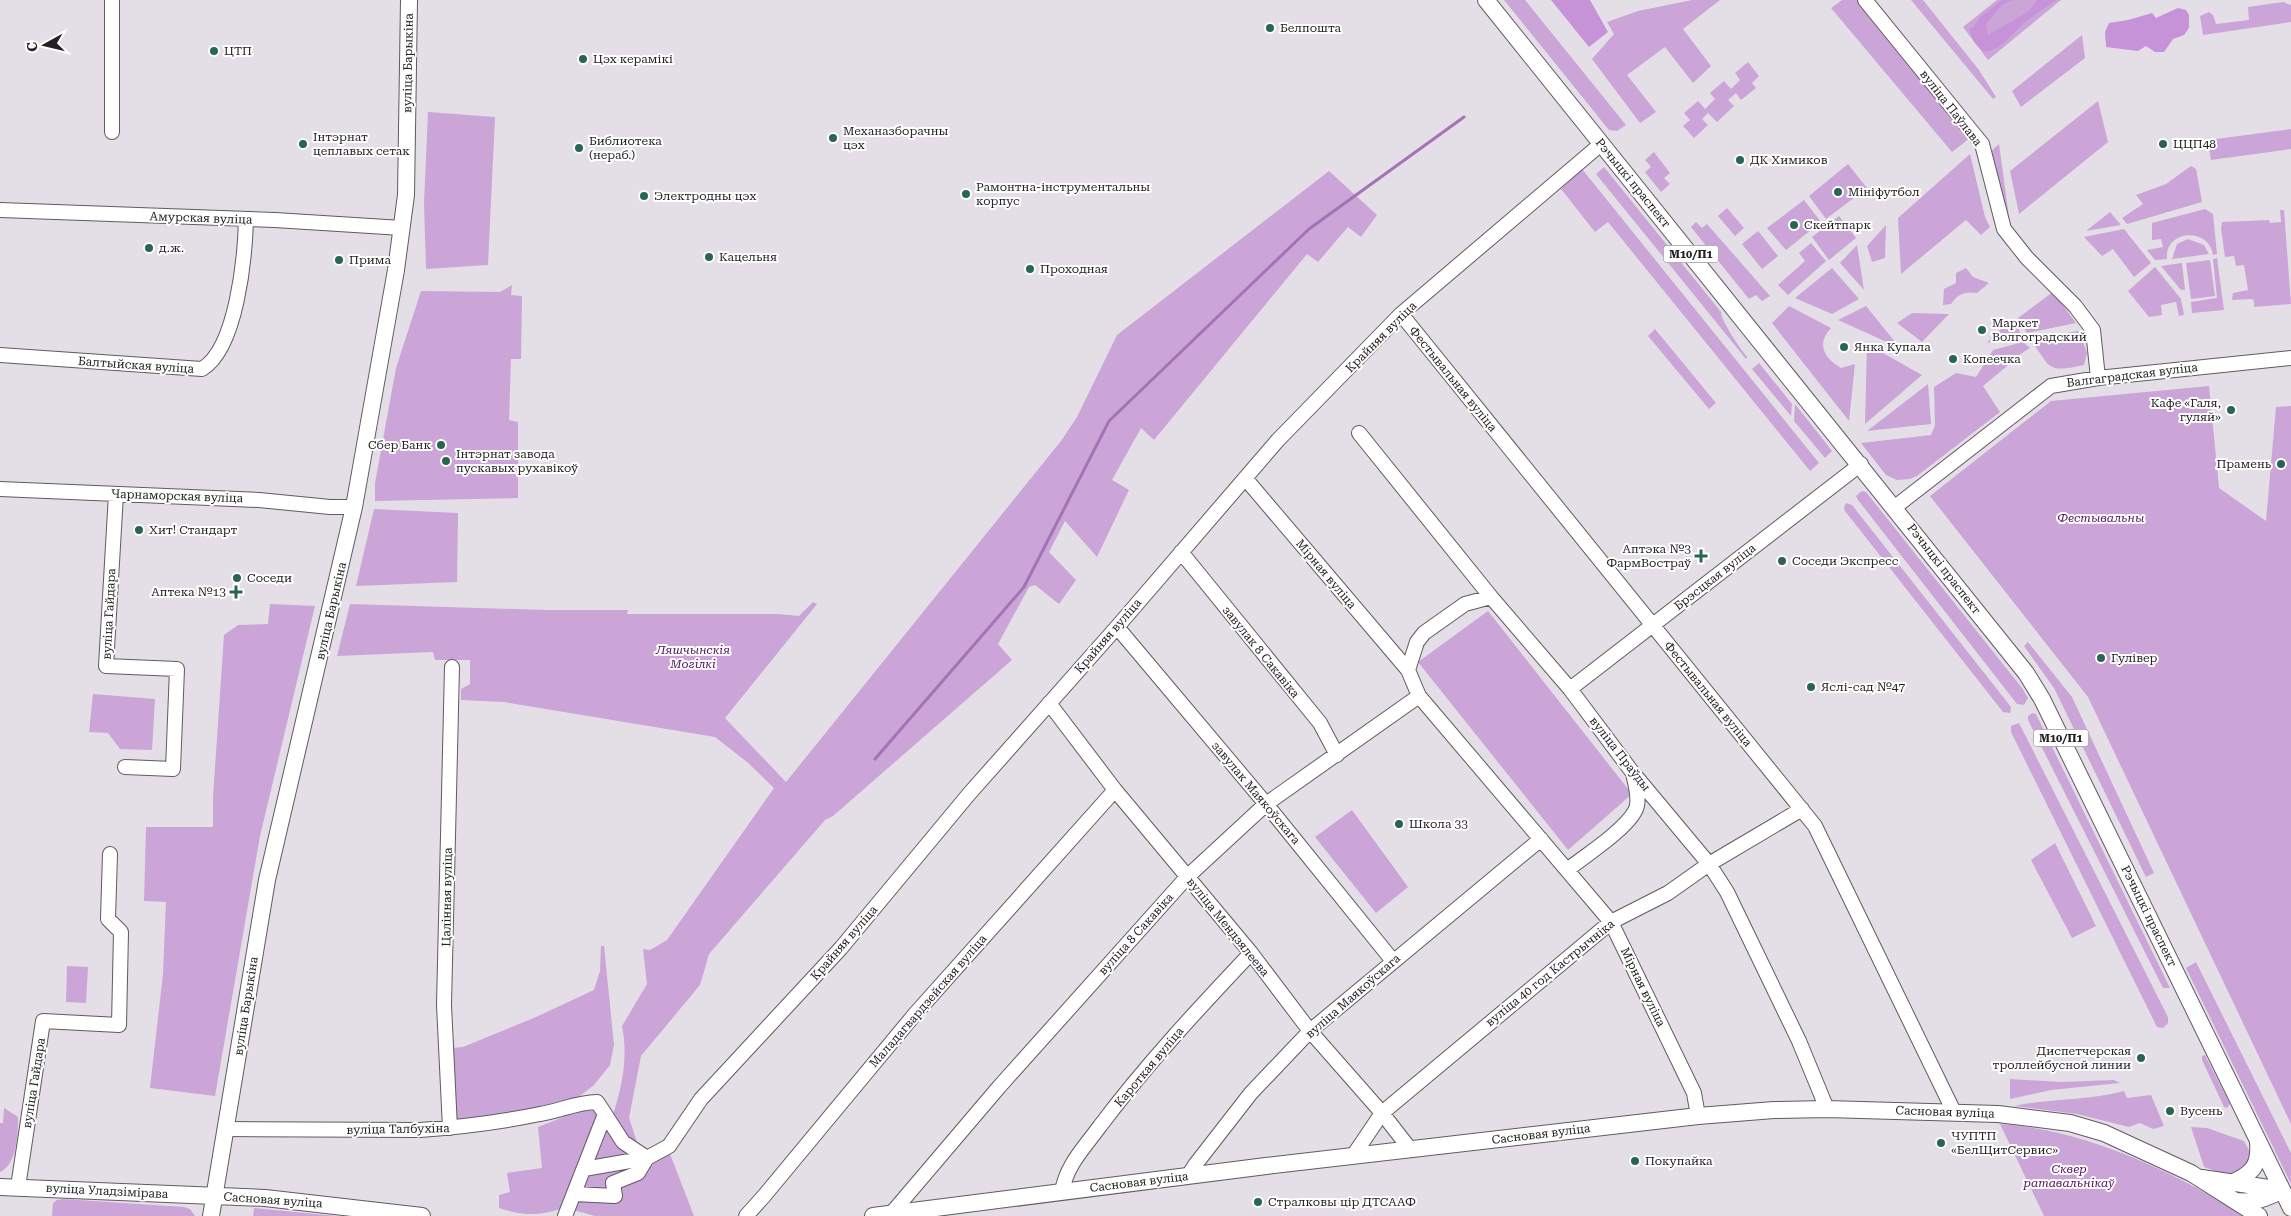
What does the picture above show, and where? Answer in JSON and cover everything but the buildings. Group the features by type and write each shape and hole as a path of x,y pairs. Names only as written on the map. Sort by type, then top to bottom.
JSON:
{"main road":[{"name":"вуліца Барыкіна","path":"211,1216 267,880 354,507 402,228 406,195 409,0"},
{"name":"Рэчыцкі праспект","path":"1486,0 2026,672 2042,699 2291,1208"},
{"name":"Сасновая вуліца","path":"872,1216 1353,1156 1698,1116 1774,1110 1827,1109 1954,1112 2024,1116 2070,1123 2104,1133 2202,1178 2282,1190"},
{"path":"2231,1183 2241,1179 2256,1166 2260,1156 2258,1139"},
{"name":"Сасновая вуліца","path":"2202,1178 2209,1186 2259,1216"},
{"name":"вуліца Уладзімірава","path":"0,1187 214,1197"},
{"path":"2232,1200 2254,1201 2268,1198 2282,1190"},
{"name":"Сасновая вуліца","path":"214,1197 265,1198 422,1216"}],"street":[{"path":"112,0 112,132"},
{"name":"вуліца Паўлава","path":"1865,0 1982,144 2004,229 2027,258 2075,306 2093,330 2098,378"},
{"name":"Крайняя вуліца","path":"584,1169 647,1158 669,1146 700,1099 841,948 969,794 1048,703 1118,627 1278,440 1401,314 1601,144"},
{"name":"Амурская вуліца","path":"0,210 246,219 402,228"},
{"name":"Балтыйская вуліца","path":"0,355 202,369 209,365 228,335 239,288 246,219"},
{"name":"Фестывальная вуліца","path":"1401,314 1815,826 1954,1112"},
{"name":"Валгаградская вуліца","path":"1895,507 2048,388 2058,384 2098,378 2291,358"},
{"name":"вуліца Праўды","path":"1359,433 1491,597 1570,689 1633,773 1709,864 1728,892 1799,1041 1827,1109"},
{"name":"Брэсцкая вуліца","path":"1570,689 1860,464"},
{"name":"Мірная вуліца","path":"1245,478 1408,670 1419,696 1611,922 1694,1093 1698,1116"},
{"name":"Чарнаморская вуліца","path":"0,490 259,500 330,507 354,507"},
{"name":"вуліца Гайдара","path":"116,494 106,666 177,669 173,769 125,767"},
{"name":"завулак 8 Сакавіка","path":"1181,552 1320,723 1337,755"},
{"path":"1408,670 1414,648 1424,633 1465,604 1491,597"},
{"name":"завулак Маякоўскага","path":"1118,627 1266,804 1393,961"},
{"name":"Цалінная вуліца","path":"450,1128 444,1005 452,667"},
{"name":"вуліца 8 Сакавіка","path":"891,1214 999,1087 1187,876 1266,804 1419,696"},
{"name":"вуліца Мендзялеева","path":"1048,703 1115,790 1251,953 1310,1031 1382,1113 1410,1150"},
{"path":"1567,870 1625,824 1636,810 1637,794 1633,773"},
{"name":"Маладагвардзейская вуліца","path":"746,1216 915,1014 1115,790"},
{"name":"вуліца 40 год Кастрычніка","path":"1353,1156 1382,1113 1611,922 1668,893 1709,864 1802,809"},
{"name":"вуліца Маякоўскага","path":"1188,1176 1251,1093 1310,1031 1541,839"},
{"name":"вуліца Гайдара","path":"18,1188 43,1021 119,1025 122,932 108,919 110,854"},
{"name":"Кароткая вуліца","path":"1062,1192 1064,1180 1078,1154 1128,1090 1251,953"},
{"name":"вуліца Талбухіна","path":"226,1129 420,1130 450,1128 542,1114 582,1102 597,1102 605,1114"},
{"path":"605,1114 623,1142 647,1158"},
{"path":"565,1216 605,1114"},
{"name":"Крайняя вуліца","path":"574,1194 615,1196 613,1183 638,1173 647,1158"}],"green space":[{"path":"1504,0 1525,0 1626,125 1617,131 1609,130"},
{"path":"1692,0 1720,0 1683,29 1711,66 1693,83 1665,47 1627,75 1656,112 1640,123 1592,59 1614,34 1607,22 1638,11"},
{"path":"1842,0 1857,0 1970,138 1952,152 1831,8"},
{"path":"1911,0 1923,0 1979,70 1996,97 1993,99"},
{"path":"1997,0 2061,0 1988,60 1963,27"},
{"path":"2283,2 2291,5 2291,22 2203,35 2200,16 2209,12 2213,15 2216,24 2249,20 2248,7"},
{"path":"2082,35 2085,58 2021,107 2012,91"},
{"path":"1748,62 1759,76 1752,83 1756,88 1741,100 1736,93 1728,100 1734,106 1717,122 1708,113 1702,119 1708,125 1694,138 1683,126 1690,120 1684,113 1698,101 1705,109 1715,99 1710,93 1724,81 1731,89 1740,80 1735,73"},
{"path":"2098,101 2108,142 2019,214 2010,171"},
{"path":"428,112 495,117 488,265 426,269 424,203"},
{"path":"2291,129 2291,149 2211,160 2208,140"},
{"path":"1999,144 2009,217 2004,218 1990,152"},
{"path":"1654,152 1670,173 1664,178 1670,184 1661,192 1645,172 1651,167 1645,160"},
{"path":"1970,154 1985,217 1990,227 1981,235 1966,220 1901,274 1898,218"},
{"name":"Мініфутбол","path":"1848,164 1867,188 1826,219 1809,196"},
{"path":"2191,166 2196,169 2202,202 2127,224 2122,218 2143,204 2136,195 2166,184"},
{"path":"1604,167 1721,312 1727,328 1747,357 1746,359 1596,174"},
{"path":"1582,169 1819,463 1810,471 1608,222 1595,232 1561,189"},
{"name":"Ляшчынскія Могілкі","path":"1329,171 1377,215 1361,237 1348,227 1318,262 1307,254 1154,440 1141,428 1112,480 1129,490 1097,557 1065,521 1049,552 1076,580 1059,604 1035,585 1029,587 998,644 1012,660 833,816 825,820 709,954 700,985 641,1056 629,1118 638,1145 655,1160 670,1154 694,1216 595,1216 573,1210 602,1144 618,1097 625,1049 622,1026 647,984 643,949 650,950 667,940 774,788 747,762 715,737 504,702 461,700 461,689 470,684 470,660 435,660 433,652 337,656 350,604 546,610 628,610 627,614 778,614 799,616 813,602 817,604 725,718 786,782 1061,441 1077,417 1117,335"},
{"name":"Скейтпарк","path":"1804,200 1821,222 1786,250 1767,228"},
{"path":"1727,208 1744,228 1735,236 1718,216"},
{"path":"2205,209 2213,214 2217,254 2213,255 2210,246 2204,239 2187,235 2179,237 2172,242 2168,249 2167,259 2155,260 2147,250 2163,247 2161,239 2152,240 2152,223"},
{"path":"2280,210 2284,210 2291,304 2254,307 2252,299 2232,300 2233,293 2248,290 2244,265 2236,266 2234,256 2225,257 2221,229 2222,222 2269,220 2270,223 2281,222"},
{"path":"2110,212 2121,225 2086,231"},
{"path":"1839,216 1856,238 1829,260 1812,237"},
{"path":"1696,222 1702,228 1707,224 1770,296 1762,301 1756,295 1749,299 1691,227"},
{"path":"1886,225 1885,258 1872,262 1867,246"},
{"path":"2124,229 2151,263 2134,277 2113,249 2102,256 2084,237"},
{"path":"1758,231 1778,256 1762,269 1742,244"},
{"path":"2188,239 2204,245 2209,254 2172,259 2177,244"},
{"path":"1811,243 1826,261 1788,295 1778,285 1805,261 1799,253"},
{"path":"1857,245 1864,290 1840,263"},
{"path":"2217,258 2224,310 2192,313 2191,302 2217,298 2213,259"},
{"path":"2210,260 2215,296 2191,299 2186,263"},
{"path":"2182,263 2185,290 2181,290 2161,266"},
{"path":"2155,267 2181,299 2184,315 2179,316 2176,302 2161,305 2162,315 2149,317 2128,291"},
{"path":"1832,268 1859,299 1832,314 1795,298"},
{"path":"1966,268 1973,277 1989,283 1977,293 1968,292 1962,294 1951,304 1943,305 1944,289 1956,283 1956,273"},
{"path":"512,285 511,295 522,296 521,359 511,359 509,420 518,422 518,498 375,501 375,483 396,368 421,291 500,292"},
{"path":"2053,292 2076,323 2027,333 2018,318"},
{"path":"1789,306 1831,328 1826,334 1823,345 1826,355 1830,360 1841,368 1855,364 1849,421 1772,323"},
{"path":"1866,306 1900,348 1838,320"},
{"path":"1912,313 1949,314 1922,342 1897,323"},
{"path":"2015,319 2021,335 1987,343 1997,332"},
{"path":"1655,329 1716,403 1709,409 1648,336"},
{"path":"2079,331 2087,353 2084,365 2063,369 2056,368 2047,363 2030,339"},
{"path":"2023,342 2030,348 2013,359 1983,386 2000,412 1917,476 1910,479 1897,480 1886,475 1861,443 1931,435 1935,425 1934,387 1956,373 1976,377 1993,350"},
{"path":"1867,344 1922,375 1865,424"},
{"path":"1759,363 1792,404 1791,416 1752,369"},
{"path":"1928,384 1931,424 1867,431"},
{"name":"Фестывальны","path":"2209,386 2219,488 2266,521 2276,407 2291,406 2291,1124 2088,697 1930,496 2051,401"},
{"path":"1795,404 1832,451 1825,458 1794,421"},
{"path":"1862,491 1866,492 2022,688 2028,698 2024,705 2017,704 1858,500 1856,496"},
{"path":"1846,503 1852,505 2011,707 2010,713 2003,712 1845,511"},
{"path":"374,509 458,513 457,582 356,586"},
{"path":"270,604 315,606 260,836 215,1096 150,1088 163,974 166,902 144,901 146,827 213,827 213,797 224,635 238,625 268,624"},
{"path":"1488,611 1632,794 1568,850 1418,662"},
{"path":"2028,642 2072,697 2154,873 2146,877 2054,688 2024,646"},
{"path":"93,694 155,699 152,750 120,749 108,733 89,732"},
{"path":"2032,713 2036,714 2170,988 2163,988 2028,720 2028,716"},
{"path":"2019,723 2168,1017 2168,1023 2163,1028 2157,1027 2011,732 2011,726"},
{"path":"1352,810 1408,887 1376,913 1315,837"},
{"path":"2055,843 2096,926 2072,938 2031,860"},
{"path":"601,946 604,946 614,1045 610,1065 594,1085 576,1099 545,1109 456,1122 452,1048 463,1047 536,1017 594,990 600,971"},
{"path":"2196,962 2291,1153 2291,1184 2186,968"},
{"path":"67,966 88,967 86,1003 66,1002"},
{"path":"2205,1055 2230,1104 2227,1108 2224,1107 2202,1060 2202,1056"},
{"path":"2010,1079 2061,1082 2114,1080 2120,1083 2051,1090 2010,1099"},
{"path":"2124,1091 2127,1098 2151,1095 2164,1126 2153,1129 2140,1123 2129,1127 2077,1114 2014,1106 2097,1096"},
{"path":"594,1105 600,1115 563,1208 531,1214 499,1208 499,1195 510,1192 507,1173 542,1168 538,1127"},
{"path":"4,1108 18,1117 18,1131 10,1163 0,1172 0,1123 3,1123"},
{"name":"Сквер ратавальнікаў","path":"2000,1124 2033,1128 2065,1135 2128,1155 2188,1183 2245,1216 2044,1216"},
{"path":"2191,1127 2207,1128 2244,1141 2252,1156 2246,1170 2230,1176 2204,1167"},
{"path":"63,1199 184,1207 190,1209 195,1216 52,1216 53,1203"},
{"path":"254,1208 336,1216 253,1216"}],"shaded area":[{"path":"1551,0 1590,0 1608,32 1589,47"},
{"path":"2002,0 2013,0 2002,5 1986,24 1988,35 2029,11 2037,0 2056,0 2028,20 2001,45 1984,52 1974,42 1969,29 1974,27 1979,18"},
{"path":"2178,8 2186,10 2189,15 2189,28 2184,35 2173,39 2164,52 2155,52 2146,46 2138,51 2106,47 2105,32 2109,23 2152,13 2156,18"}],"waterway":[{"path":"875,759 1024,587 1109,421 1309,229 1464,117"}],"place":[{"name":"Белпошта","path":"1270,28"},
{"name":"ЦТП","path":"214,51"},
{"name":"Цэх керамікі","path":"583,59"},
{"name":"Механазборачны цэх","path":"833,138"},
{"name":"Інтэрнат цеплавых сетак","path":"303,144"},
{"name":"ЦЦП48","path":"2163,144"},
{"name":"Библиотека (нераб.)","path":"579,148"},
{"name":"ДК Химиков","path":"1740,160"},
{"name":"Мініфутбол","path":"1838,192"},
{"name":"Рамонтна-інструментальны корпус","path":"966,194"},
{"name":"Электродны цэх","path":"644,196"},
{"name":"Скейтпарк","path":"1794,225"},
{"name":"д.ж.","path":"149,248"},
{"name":"Кацельня","path":"709,257"},
{"name":"Прима","path":"339,260"},
{"name":"Проходная","path":"1030,269"},
{"name":"Маркет Волгоградский","path":"1982,330"},
{"name":"Янка Купала","path":"1844,347"},
{"name":"Копеечка","path":"1953,359"},
{"name":"Кафе «Галя, гуляй»","path":"2231,410"},
{"name":"Сбер Банк","path":"441,445"},
{"name":"Інтэрнат завода пускавых рухавікоў","path":"446,461"},
{"name":"Прамень","path":"2281,464"},
{"name":"Хит! Стандарт","path":"139,530"},
{"name":"Аптэка №3 ФармВостраў","path":"1701,556"},
{"name":"Соседи Экспресс","path":"1782,561"},
{"name":"Соседи","path":"237,578"},
{"name":"Аптека №13","path":"236,592"},
{"name":"Гулівер","path":"2101,658"},
{"name":"Яслі-сад №47","path":"1811,687"},
{"name":"Школа 33","path":"1399,824"},
{"name":"Диспетчерская троллейбусной линии","path":"2141,1058"},
{"name":"Вусень","path":"2170,1111"},
{"name":"ЧУПТП «БелЩитСервис»","path":"1941,1143"},
{"name":"Покупайка","path":"1635,1161"},
{"name":"Стралковы цір ДТСААФ","path":"1258,1202"}]}
